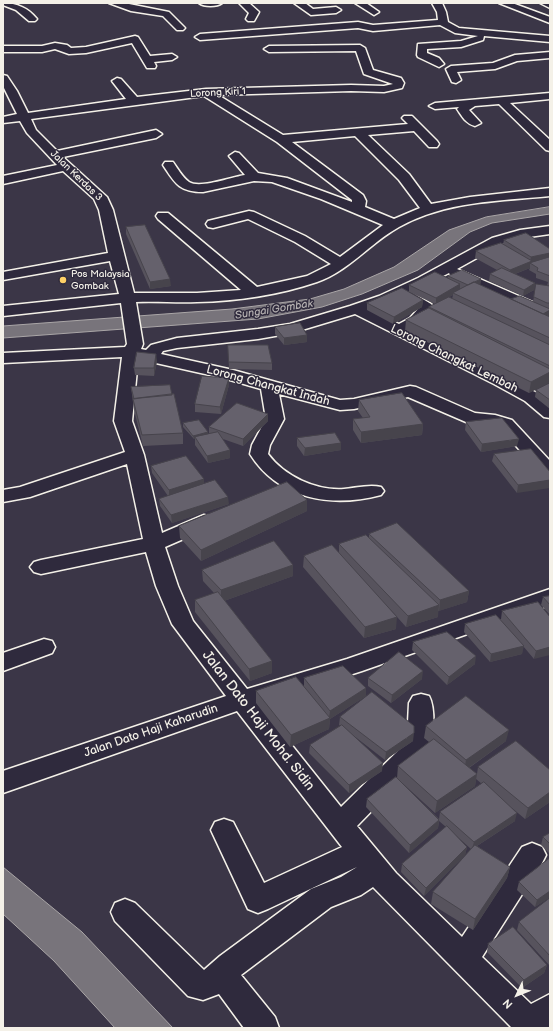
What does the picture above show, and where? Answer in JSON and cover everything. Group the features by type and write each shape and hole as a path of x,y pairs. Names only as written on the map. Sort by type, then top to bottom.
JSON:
{"street":[{"path":"6,3 19,8 32,19"},
{"path":"114,3 134,9 166,14 180,28"},
{"path":"205,4 217,3"},
{"path":"244,3 254,12 251,19"},
{"path":"299,3 311,12 336,10"},
{"path":"360,3 374,12"},
{"path":"437,3 440,7 442,22 446,27 468,32 550,39"},
{"path":"504,3 547,19"},
{"path":"544,3 550,5"},
{"path":"126,19 126,15 134,9"},
{"path":"200,37 264,41 358,25 373,28 442,22"},
{"path":"468,32 498,23"},
{"path":"440,64 435,60 422,56 422,46 478,41 481,33"},
{"path":"3,49 42,49 55,46 63,47 69,51 86,50 133,35 149,63 172,57"},
{"name":"Lorong Kiri 1","path":"3,120 80,107 206,92 343,88 384,89 398,86 399,83 397,80 368,72 360,48 289,54 264,41"},
{"path":"456,80 451,69 495,66 515,58 550,55"},
{"name":"Jalan Kerdas 3","path":"3,78 8,91 25,117 31,131 66,168 100,197 104,203 116,256 129,303 139,351"},
{"path":"117,81 132,100"},
{"path":"206,92 281,139 319,167 358,198 358,209"},
{"path":"435,106 550,96"},
{"path":"501,100 550,147"},
{"path":"472,102 464,109 467,116 475,123"},
{"path":"407,118 418,127 433,144"},
{"path":"281,139 418,127"},
{"path":"359,132 404,177 428,209"},
{"path":"54,156 156,134"},
{"path":"235,156 254,177"},
{"path":"169,165 183,183 196,188 254,177 273,179 315,192 394,224"},
{"path":"273,179 319,167"},
{"path":"3,180 66,168"},
{"path":"3,311 197,298 253,292 313,278 342,264 394,224 428,209 449,204 550,192"},
{"path":"232,208 300,239 342,264"},
{"path":"213,224 249,215"},
{"path":"163,216 253,292"},
{"path":"3,358 139,351 177,343 272,332 292,328 356,310 400,292 497,241 520,234 550,230"},
{"path":"520,234 538,244"},
{"path":"3,276 116,256"},
{"path":"444,269 471,279 543,312"},
{"path":"391,327 407,326 416,321 427,309 400,292"},
{"name":"Lorong Changkat Lembah","path":"356,310 537,393 550,413"},
{"name":"Lorong Changkat Indah","path":"139,351 161,360 227,374 340,405 354,404 410,391 472,418 495,420 506,424 550,472"},
{"name":"Jalan Dato Haji Mohd. Sidin","path":"139,351 124,421 135,455 154,544 167,586 184,624 340,826 386,882 464,959 538,1020"},
{"path":"269,386 275,419 260,445 259,454 266,466 299,488 318,495 341,496 374,490"},
{"path":"3,496 22,493 135,455"},
{"path":"41,567 154,544 218,516"},
{"name":"Jalan Dato Haji Kaharudin","path":"3,782 242,700 354,665 550,597"},
{"path":"3,662 44,647"},
{"path":"340,826 419,746 421,703"},
{"path":"224,830 258,900 368,860"},
{"path":"464,959 532,855"},
{"path":"125,912 199,986 205,986 210,984 230,966 321,898 351,886 368,860"},
{"path":"226,971 225,977 237,996 264,1028"}],"water":[{"name":"Sungai Gombak","path":"550,207 550,214 492,223 470,232 418,270 362,294 322,307 258,319 3,338 3,326 232,309 310,299 344,289 394,267 449,230 486,217"},
{"path":"3,867 82,932 173,1028 115,1028 54,961 3,914"}],"building":[{"path":"145,225 170,279 150,282 126,227"},
{"path":"526,233 550,249 550,253 531,257 504,240"},
{"path":"501,243 532,261 510,270 476,251"},
{"path":"550,257 550,276 537,271 538,268 530,263"},
{"path":"502,268 535,283 524,290 490,274"},
{"path":"462,270 481,279 468,285 448,276"},
{"path":"435,272 460,284 436,298 409,285"},
{"path":"474,282 550,317 550,338 453,293"},
{"path":"536,284 550,286 550,303 534,297"},
{"path":"402,288 423,300 394,317 367,303"},
{"path":"520,296 550,310 543,314 511,299"},
{"path":"449,297 550,345 550,366 429,307"},
{"path":"429,308 550,369 550,372 531,382 406,320"},
{"path":"300,323 307,335 284,338 275,327"},
{"path":"228,345 268,345 272,363 229,362"},
{"path":"137,352 156,354 154,368 134,368"},
{"path":"202,376 229,378 220,407 195,404"},
{"path":"550,383 550,400 536,390"},
{"path":"170,385 172,395 134,399 131,387"},
{"path":"402,393 423,424 361,432 353,419 370,417 359,400"},
{"path":"174,394 183,433 142,435 133,399"},
{"path":"237,403 268,414 243,439 209,427"},
{"path":"502,418 519,439 482,444 466,422"},
{"path":"199,420 208,432 193,436 183,423"},
{"path":"218,432 230,450 207,456 195,437"},
{"path":"335,433 341,443 305,448 297,438"},
{"path":"531,449 550,472 550,480 518,485 494,454"},
{"path":"186,456 204,479 169,490 151,466"},
{"path":"215,480 228,497 171,515 159,499"},
{"path":"287,482 307,500 201,550 179,526"},
{"path":"397,523 469,591 440,600 369,534"},
{"path":"366,535 439,605 408,616 339,544"},
{"path":"274,541 293,565 221,590 202,570"},
{"path":"332,545 397,617 365,627 304,556"},
{"path":"218,592 272,661 249,669 195,600"},
{"path":"550,596 550,605 543,597"},
{"path":"538,602 550,617 550,647 536,651 502,611"},
{"path":"496,615 524,646 491,654 465,624"},
{"path":"447,632 476,656 449,677 413,642"},
{"path":"399,652 423,671 392,695 368,678"},
{"path":"343,666 366,688 330,711 304,678"},
{"path":"296,677 330,718 291,735 256,691"},
{"path":"372,692 414,726 414,733 386,752 340,717"},
{"path":"466,696 509,730 466,760 426,726"},
{"path":"342,725 383,763 349,785 310,745"},
{"path":"434,739 477,774 437,801 398,766"},
{"path":"516,741 550,770 550,792 528,808 478,767"},
{"path":"396,777 439,820 410,845 367,799"},
{"path":"484,782 517,813 474,842 440,812"},
{"path":"447,826 467,847 426,888 402,864"},
{"path":"550,833 550,844 543,837"},
{"path":"475,845 510,867 475,919 433,892"},
{"path":"550,858 550,891 537,900 519,882"},
{"path":"550,898 550,956 519,922"},
{"path":"513,927 547,965 524,980 488,944"}],"place":[{"name":"Pos Malaysia Gombak","path":"63,280"}]}
